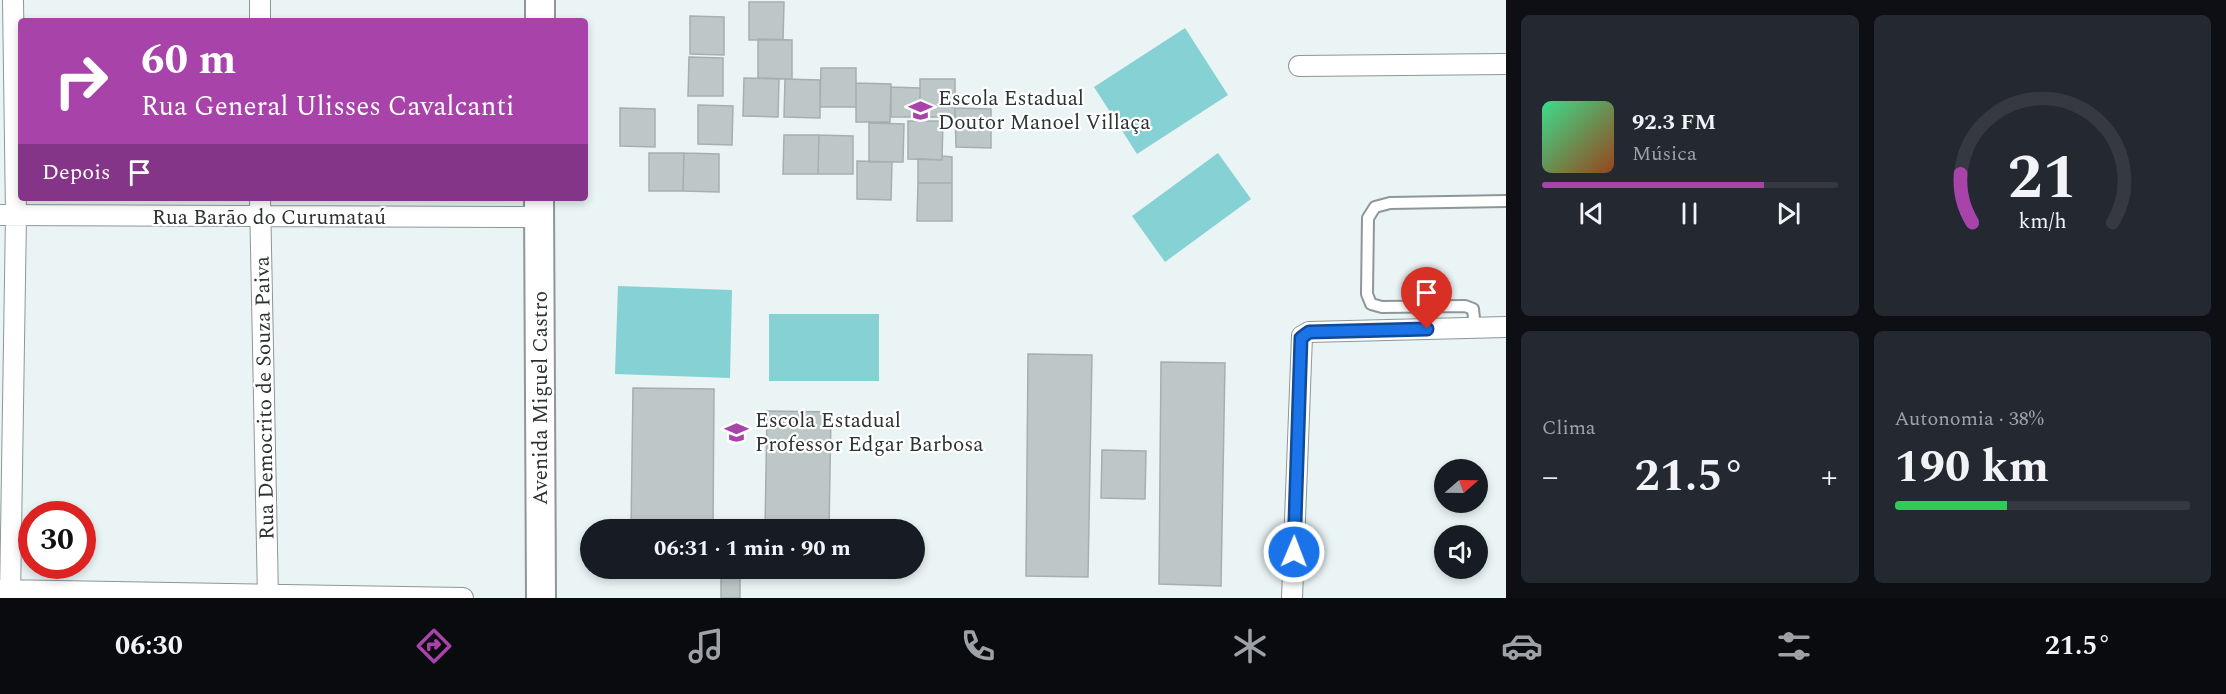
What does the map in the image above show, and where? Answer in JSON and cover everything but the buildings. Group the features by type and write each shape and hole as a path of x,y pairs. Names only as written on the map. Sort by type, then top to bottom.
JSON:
{"main road":[{"path":"540,0 540,18"},
{"name":"Avenida Miguel Castro","path":"539,208 541,598"}],"street":[{"path":"13,0 8,215 6,592 463,598"},
{"path":"260,0 260,18"},
{"path":"1299,66 1506,64"},
{"name":"Rua Barão do Curumataú","path":"8,215 260,208 539,208"},
{"name":"Rua Democrito de Souza Paiva","path":"260,208 268,596"},
{"path":"1293,598 1302,336 1309,332 1506,327"}],"lane":[{"path":"1475,328 1473,309 1465,306 1382,307 1371,304 1367,294 1368,218 1376,207 1390,203 1506,201"}],"shaded area":[{"path":"1185,28 1228,95 1137,154 1094,87"},
{"path":"1218,153 1251,199 1165,262 1132,216"},
{"path":"618,286 732,290 730,378 615,374"},
{"path":"769,314 879,314 879,381 769,381"}],"place":[{"name":"Escola Estadual Doutor Manoel Villaça","path":"920,110"},
{"name":"Escola Estadual Professor Edgar Barbosa","path":"737,432"}],"route":[{"path":"1294,552 1301,338 1309,332 1427,329"}]}
